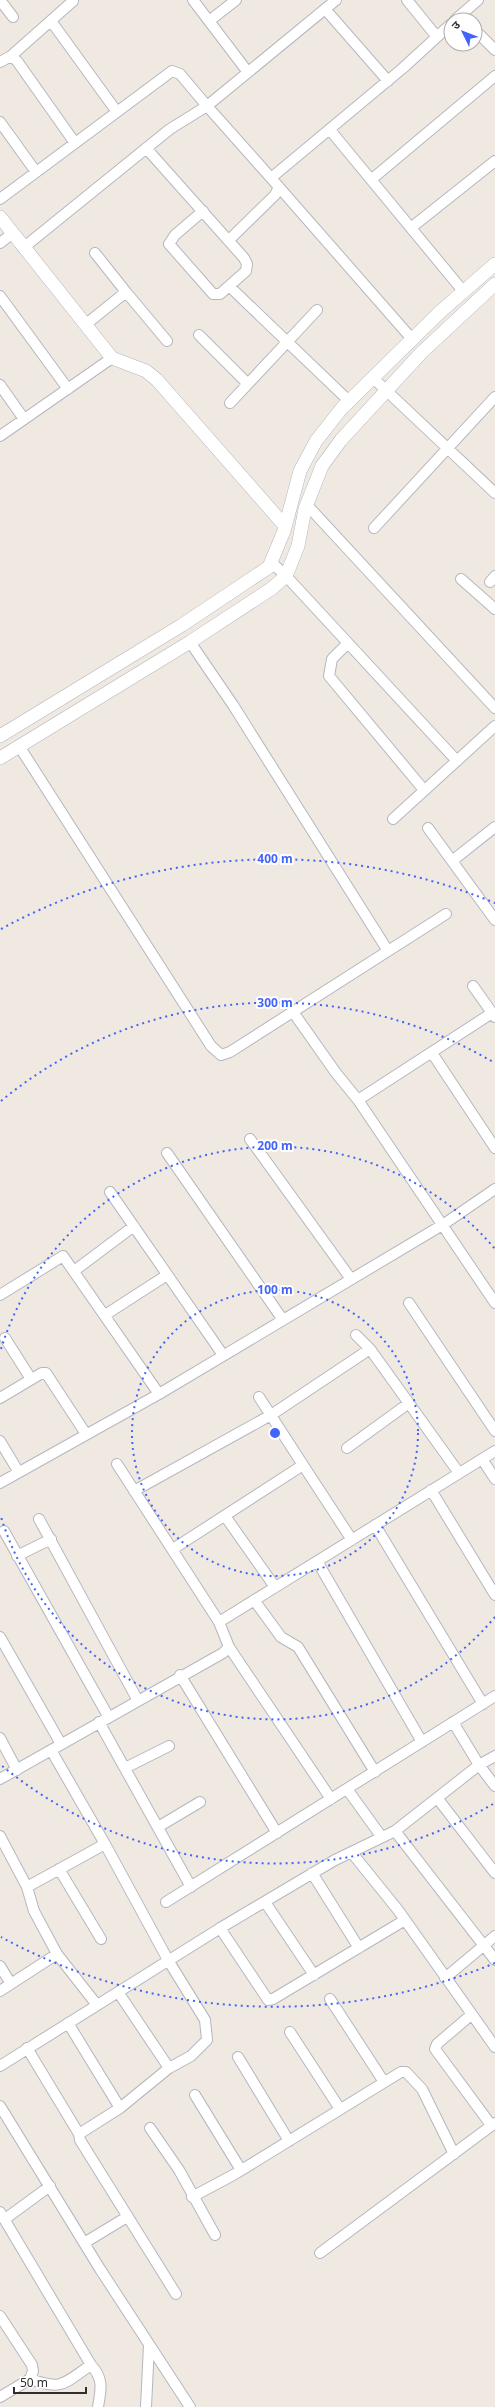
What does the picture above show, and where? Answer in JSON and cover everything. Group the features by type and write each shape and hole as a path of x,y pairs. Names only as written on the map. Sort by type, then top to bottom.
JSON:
{"street":[{"path":"0,0 14,17"},
{"path":"193,0 247,71"},
{"path":"209,21 236,0"},
{"path":"23,248 170,129 207,106 247,71 336,0"},
{"path":"406,0 437,36"},
{"path":"466,12 478,0"},
{"path":"0,62 11,56 73,1"},
{"path":"326,9 388,81"},
{"path":"51,20 117,112"},
{"path":"272,178 388,81 443,31"},
{"path":"483,38 495,50"},
{"path":"11,56 17,61 75,143"},
{"path":"0,199 172,71 180,74 412,339"},
{"path":"372,178 495,76"},
{"path":"0,122 36,172"},
{"path":"330,130 372,178 463,291"},
{"path":"146,148 203,211 244,258 247,268 220,294 213,294 169,246 171,239 203,211"},
{"path":"412,227 495,160"},
{"path":"228,240 275,195 279,187"},
{"path":"0,216 23,248 112,358 146,371 157,380 285,526"},
{"path":"0,243 13,233"},
{"path":"95,254 167,341"},
{"path":"0,736 182,625 269,567 285,526 300,471 316,441 349,401 463,291 495,264"},
{"path":"0,758 190,642 271,589 286,576 298,546 307,505 322,466 341,440 421,353 495,284"},
{"path":"229,286 349,401"},
{"path":"85,325 126,292"},
{"path":"0,296 68,389"},
{"path":"230,403 317,310"},
{"path":"199,335 248,384"},
{"path":"0,436 112,358"},
{"path":"374,378 495,493"},
{"path":"0,385 24,419"},
{"path":"374,528 495,397"},
{"path":"307,505 495,708"},
{"path":"271,562 286,576 457,761"},
{"path":"461,579 495,609"},
{"path":"190,642 204,659 238,711 388,951"},
{"path":"348,643 332,659 330,676 424,790"},
{"path":"392,819 495,726"},
{"path":"18,746 214,1049 221,1055 230,1052 446,914"},
{"path":"452,861 495,827"},
{"path":"428,828 493,914"},
{"path":"358,1100 493,1015 473,986"},
{"path":"293,1012 336,1073 358,1100 444,1224 495,1303"},
{"path":"432,1053 495,1148"},
{"path":"250,1139 351,1279"},
{"path":"167,1153 283,1320"},
{"path":"0,1483 159,1394 444,1224 495,1189"},
{"path":"110,1192 223,1355"},
{"path":"74,1271 134,1226"},
{"path":"0,1295 63,1256 159,1394"},
{"path":"105,1315 167,1275"},
{"path":"408,1302 495,1431"},
{"path":"356,1335 370,1349 459,1473"},
{"path":"5,1338 31,1379"},
{"path":"134,1491 271,1415 370,1349"},
{"path":"0,1398 42,1373 49,1374 86,1434"},
{"path":"259,1396 352,1540"},
{"path":"347,1448 409,1403"},
{"path":"0,1441 18,1472"},
{"path":"219,1622 495,1451"},
{"path":"482,1459 495,1478"},
{"path":"117,1464 219,1622 229,1647 235,1653 331,1799"},
{"path":"173,1549 303,1465"},
{"path":"432,1490 495,1595"},
{"path":"225,1516 275,1587"},
{"path":"39,1519 137,1700"},
{"path":"375,1525 483,1704"},
{"path":"4,1531 108,1716"},
{"path":"17,1556 51,1539"},
{"path":"317,1561 422,1742"},
{"path":"254,1600 281,1637 298,1647 375,1772"},
{"path":"0,1636 61,1744"},
{"path":"0,1779 180,1675 223,1653 229,1647"},
{"path":"180,1675 277,1833"},
{"path":"166,1902 495,1696"},
{"path":"99,1722 191,1886"},
{"path":"453,1722 479,1765 495,1786"},
{"path":"0,1738 17,1770"},
{"path":"125,1768 169,1746"},
{"path":"51,1750 105,1844 168,1960 205,2020 207,2040 191,2056 169,2068 120,2108 79,2134"},
{"path":"0,2066 168,1960 312,1873 352,1853 381,1836 395,1831 438,1799 479,1765 495,1756"},
{"path":"347,1789 381,1836"},
{"path":"438,1799 495,1873"},
{"path":"158,1827 200,1802"},
{"path":"395,1831 495,1960"},
{"path":"0,1836 4,1855 27,1887 34,1911 57,1954 97,2005"},
{"path":"27,1887 105,1844"},
{"path":"352,1853 405,1920 495,2047"},
{"path":"59,1869 101,1939"},
{"path":"312,1873 359,1948"},
{"path":"265,1902 314,1975"},
{"path":"220,1928 268,2000 273,1999 405,1920"},
{"path":"445,1978 495,1936"},
{"path":"0,1991 57,1954"},
{"path":"0,1966 11,1984"},
{"path":"118,1992 169,2068"},
{"path":"330,1999 384,2082"},
{"path":"320,2253 493,2124 435,2049 437,2044 471,2014"},
{"path":"68,2023 120,2108"},
{"path":"290,2032 340,2109"},
{"path":"27,2048 79,2134 80,2140 176,2294"},
{"path":"238,2057 289,2140"},
{"path":"192,2197 241,2170 401,2072 406,2072 418,2082 454,2154"},
{"path":"195,2095 241,2170"},
{"path":"0,2106 189,2407"},
{"path":"150,2128 179,2170 192,2197 215,2235"},
{"path":"50,2186 2,2216 91,2365 99,2373 101,2390 98,2407"},
{"path":"84,2242 127,2217"},
{"path":"0,2316 32,2365 33,2371 30,2379 0,2397"},
{"path":"146,2407 149,2345"},
{"path":"30,2379 47,2385 60,2386 91,2365"}]}
